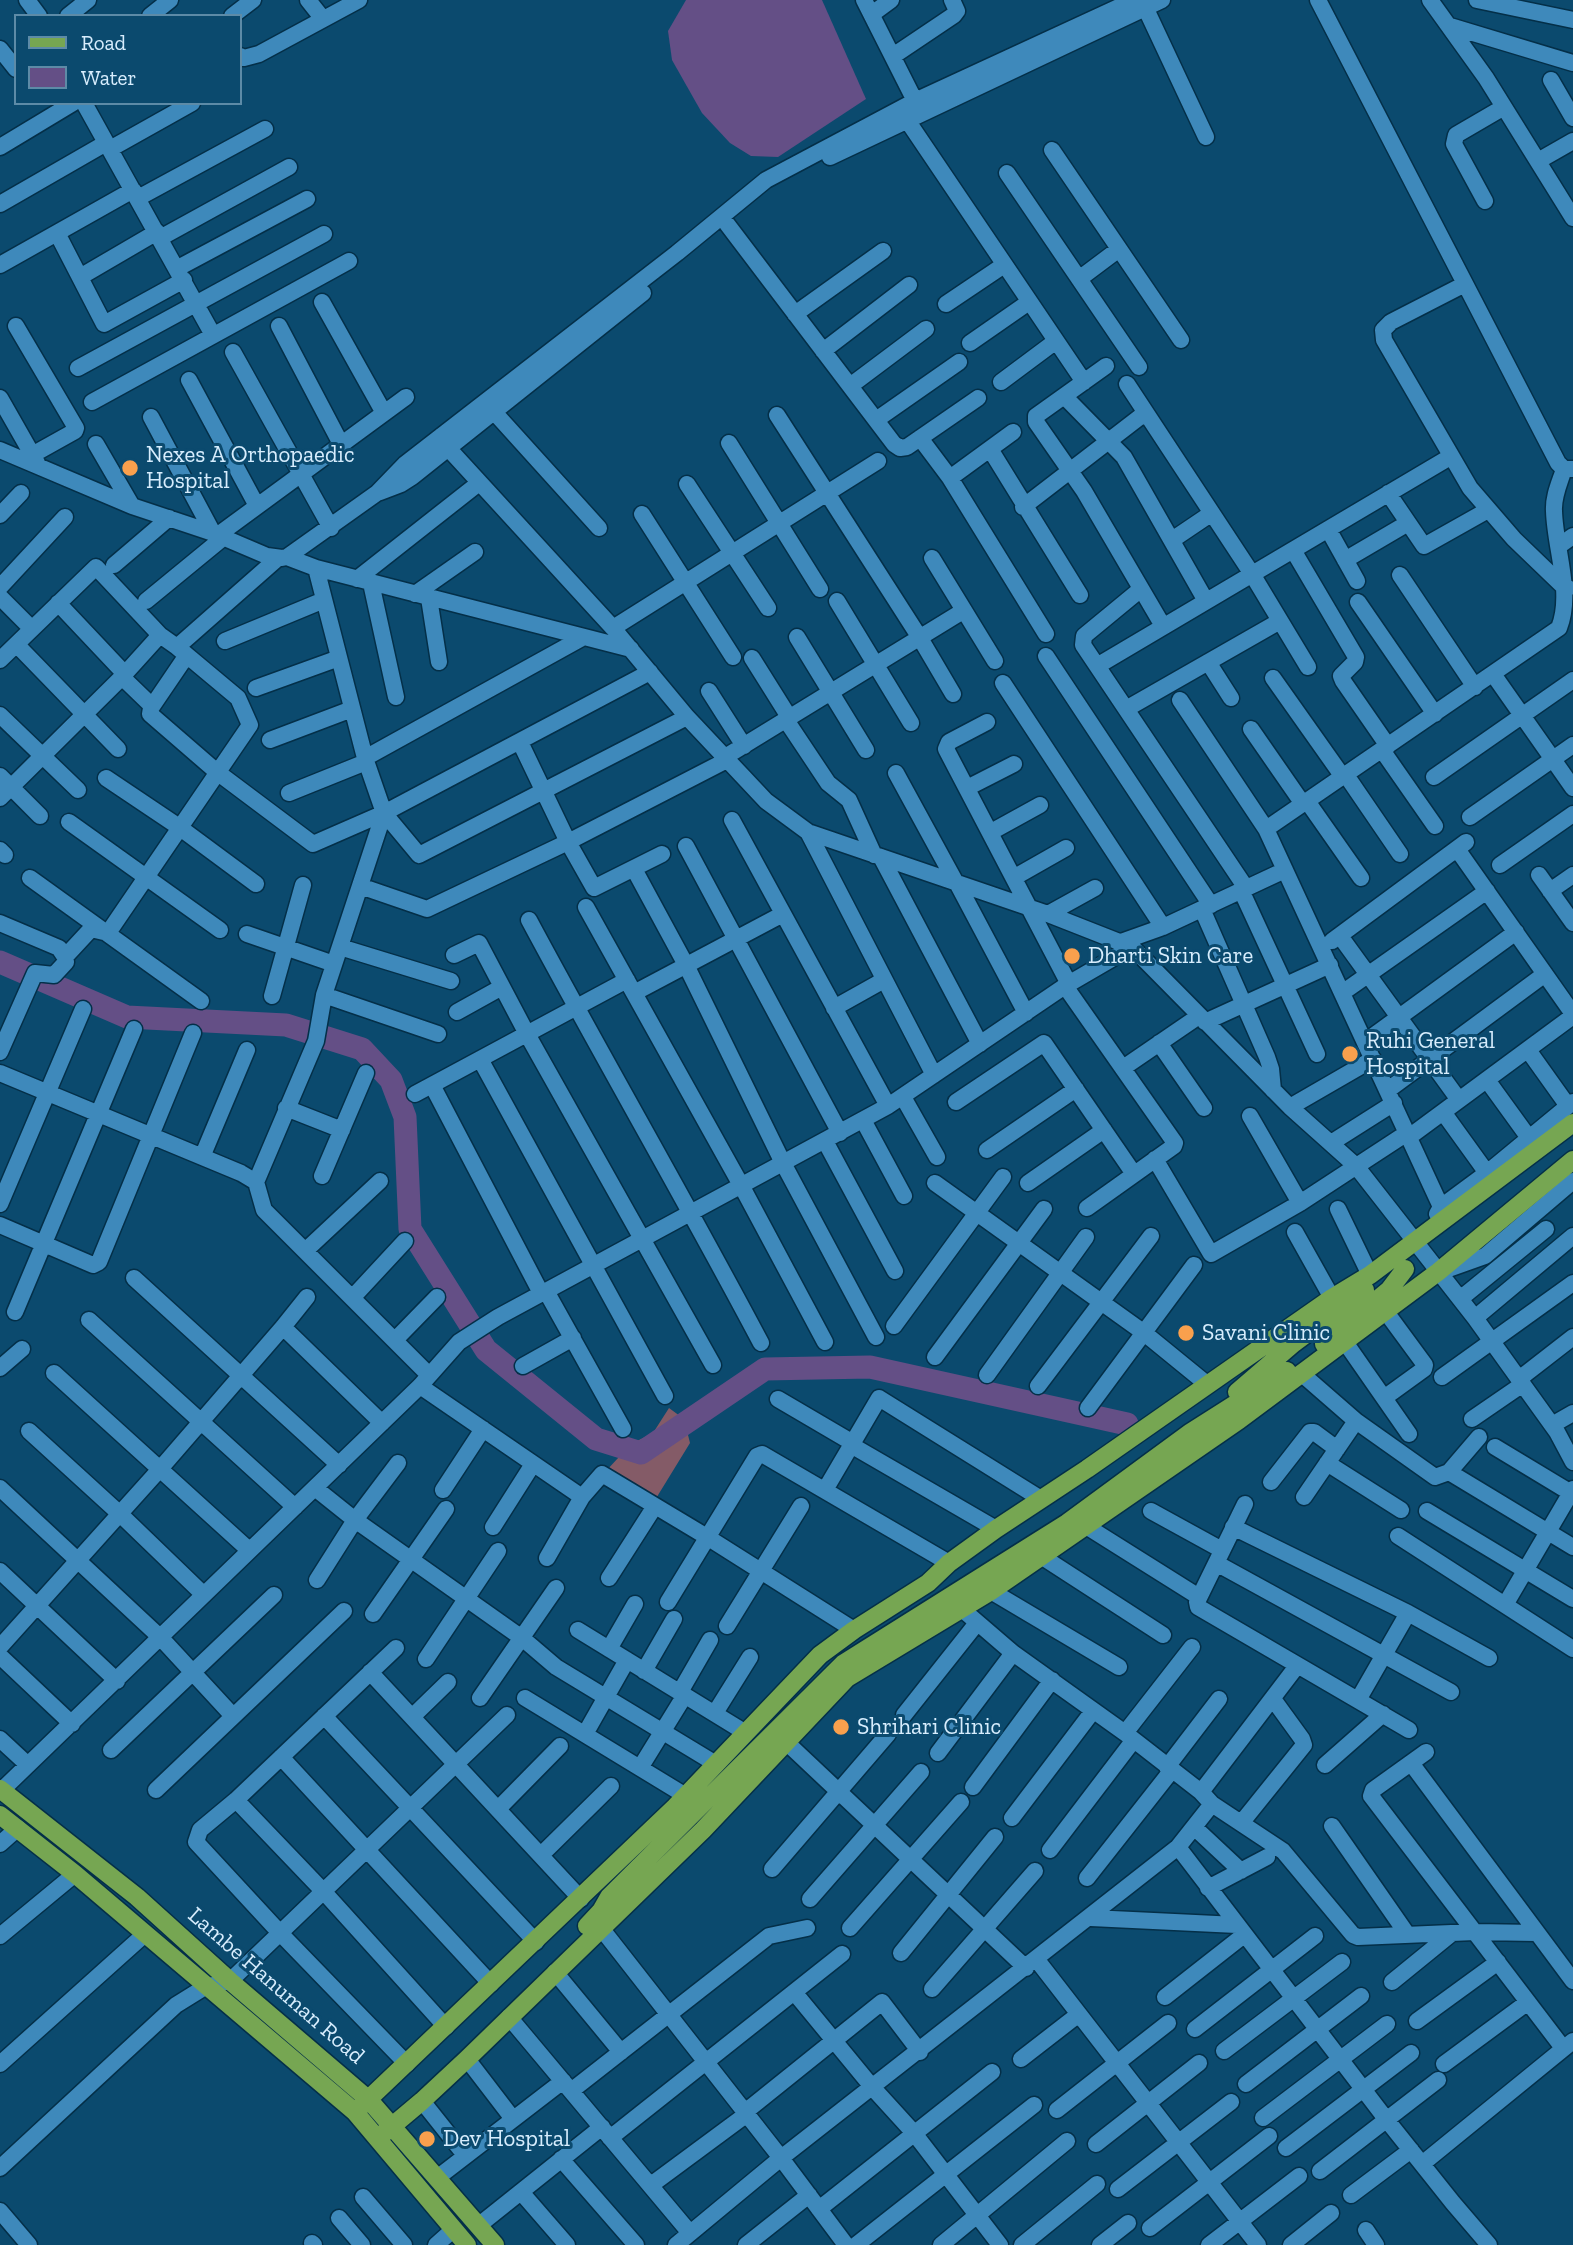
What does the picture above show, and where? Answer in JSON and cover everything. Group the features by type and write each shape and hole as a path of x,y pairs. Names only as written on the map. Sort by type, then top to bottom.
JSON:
{"main road":[{"path":"355,2112 582,1899 686,1796 820,1655 928,1583 949,1563 996,1528 1421,1238 1446,1211 1571,1110"},
{"path":"378,2138 467,2059 702,1830 847,1678 957,1614 1086,1527 1302,1374 1438,1272 1573,1160"},
{"path":"398,2121 407,2102 598,1915 609,1897 835,1671 1066,1523 1191,1432 1308,1358 1390,1290 1405,1269 1371,1285 1294,1343 1191,1432"},
{"path":"928,1583 940,1602 957,1614"},
{"name":"Lambe Hanuman Road","path":"1,1790 137,1897 230,1981 372,2097 398,2121 437,2178 495,2245"},
{"name":"Lambe Hanuman Road","path":"0,1815 75,1874 355,2112 467,2245"},
{"path":"372,2097 397,2088 590,1906 609,1897"}],"street":[{"path":"70,14 88,0"},
{"path":"152,14 170,0"},
{"path":"235,14 253,0"},
{"path":"309,0 323,19"},
{"path":"242,57 259,54 359,0"},
{"path":"891,0 868,7 915,101"},
{"path":"893,56 954,15 957,11 952,0"},
{"path":"650,672 384,813 313,844 217,772 152,717 150,711 182,651 283,557 331,528 377,493 401,484 444,442 766,180 915,101 1139,4 1162,0"},
{"path":"1266,829 1570,620 1570,587 1559,546 1553,507 1569,469 1558,463 1318,0"},
{"path":"1430,0 1450,26 1538,161 1568,196 1573,218"},
{"path":"1477,0 1573,20"},
{"path":"1535,0 1547,15"},
{"path":"444,442 495,412 764,194 1139,4"},
{"path":"1139,4 1206,138"},
{"path":"1450,26 1573,63"},
{"path":"0,49 14,66"},
{"path":"1551,80 1573,118"},
{"path":"2,143 47,109 64,105"},
{"path":"85,105 213,335"},
{"path":"0,204 188,105"},
{"path":"1485,201 1454,144 1454,138 1504,107"},
{"path":"907,120 1084,382"},
{"path":"0,265 57,233 265,129"},
{"path":"1538,161 1573,141"},
{"path":"1052,150 1181,340"},
{"path":"80,277 289,167"},
{"path":"1007,173 1139,367"},
{"path":"57,233 105,324 181,274 307,199"},
{"path":"727,224 900,448 907,447 978,398"},
{"path":"78,368 324,234"},
{"path":"1078,278 1119,249"},
{"path":"795,314 883,251"},
{"path":"92,402 349,261"},
{"path":"946,304 1004,265"},
{"path":"1465,284 1391,322 1383,330 1384,340 1469,488 1514,539 1570,587"},
{"path":"823,351 909,285"},
{"path":"322,302 384,413"},
{"path":"970,343 1029,302"},
{"path":"16,326 76,428 35,460"},
{"path":"279,326 341,443"},
{"path":"850,386 926,328"},
{"path":"1001,382 1056,341"},
{"path":"233,352 331,528"},
{"path":"876,420 959,362"},
{"path":"1106,366 1035,419 1070,471 1163,626"},
{"path":"189,380 257,506"},
{"path":"1127,384 1252,574 1308,667"},
{"path":"1064,396 1109,441 1132,470 1206,601"},
{"path":"146,601 218,535 406,397"},
{"path":"0,398 35,460"},
{"path":"495,412 599,528"},
{"path":"1023,507 1146,413"},
{"path":"777,415 953,694"},
{"path":"151,417 218,535"},
{"path":"950,478 1013,432"},
{"path":"920,438 950,478 1046,634"},
{"path":"444,442 613,628 687,717 766,802 808,832 1031,908 1126,944 1290,1107 1356,1166 1421,1238 1438,1272 1475,1318 1552,1425 1573,1462"},
{"path":"729,443 820,590"},
{"path":"96,444 132,506"},
{"path":"990,449 1023,507 1080,595"},
{"path":"0,450 35,460 132,506 316,568 631,649"},
{"path":"1097,666 1450,457"},
{"path":"613,628 877,461"},
{"path":"364,581 479,483"},
{"path":"687,484 768,608"},
{"path":"0,515 21,493"},
{"path":"1388,493 1421,544 1428,545 1488,510"},
{"path":"1172,540 1212,513"},
{"path":"642,514 733,657"},
{"path":"0,587 65,517"},
{"path":"114,565 169,519"},
{"path":"1345,560 1408,523"},
{"path":"1328,529 1357,581"},
{"path":"1559,546 1573,536"},
{"path":"1293,550 1356,657 1355,662 1341,676 1343,681 1435,826"},
{"path":"422,596 475,552"},
{"path":"932,558 995,661"},
{"path":"0,660 96,567 160,635 238,698 250,725 108,933"},
{"path":"316,568 365,760 384,813 419,855 687,717"},
{"path":"1400,575 1475,687"},
{"path":"364,581 396,698"},
{"path":"1141,589 1084,636 1083,645 1244,889 1317,1054"},
{"path":"422,596 439,662"},
{"path":"0,597 32,629"},
{"path":"225,641 324,600"},
{"path":"837,601 911,723"},
{"path":"1358,602 1435,714"},
{"path":"58,603 152,706"},
{"path":"360,886 427,909 568,842 726,759 787,718 963,611"},
{"path":"1126,709 1280,621"},
{"path":"40,816 4,787 86,713 160,635"},
{"path":"797,637 866,750"},
{"path":"289,793 365,760 582,638"},
{"path":"17,645 86,713 118,749"},
{"path":"1046,656 1207,907 1267,1057 1273,1090"},
{"path":"752,657 828,783 847,797 980,1044"},
{"path":"256,688 339,658"},
{"path":"1208,662 1231,698"},
{"path":"1493,674 1573,788"},
{"path":"1273,678 1399,854"},
{"path":"1434,777 1573,680"},
{"path":"1003,683 1163,927"},
{"path":"709,691 744,746"},
{"path":"1180,700 1266,829 1446,1211 1529,1138 1571,1110 1528,1050"},
{"path":"270,740 352,709"},
{"path":"0,715 78,790"},
{"path":"987,722 946,746 1031,908 1067,985 1175,1143 1087,1208"},
{"path":"1251,729 1361,878"},
{"path":"520,742 568,842 595,888 662,854"},
{"path":"1471,817 1573,745"},
{"path":"967,788 1014,764"},
{"path":"896,773 1026,1013"},
{"path":"106,778 179,827 256,884"},
{"path":"991,832 1040,805"},
{"path":"384,813 324,995 316,1041 256,1182 264,1210 395,1340 424,1381 483,1429 583,1497"},
{"path":"1500,865 1573,814"},
{"path":"732,820 888,1106"},
{"path":"69,822 220,930"},
{"path":"808,832 934,1075"},
{"path":"686,846 840,1133"},
{"path":"1154,1160 1211,1254 1300,1203 1408,1135 1572,1020 1545,974 1486,891 1462,846 1322,949"},
{"path":"1015,877 1066,848"},
{"path":"634,869 686,965 783,1163 876,1337"},
{"path":"1,1790 315,1489 424,1381 459,1342 543,1292 888,1106 1126,944 1285,870"},
{"path":"1539,875 1573,923"},
{"path":"1550,891 1573,876"},
{"path":"30,878 201,1000"},
{"path":"272,996 303,885"},
{"path":"1048,914 1095,888"},
{"path":"1342,993 1486,891"},
{"path":"586,907 825,1342"},
{"path":"415,1094 576,1008 686,965 783,914"},
{"path":"529,920 692,1211 761,1343"},
{"path":"0,923 59,948 65,959"},
{"path":"0,1052 35,973 54,975 91,929 108,933"},
{"path":"1365,1042 1516,932"},
{"path":"247,934 334,964"},
{"path":"1340,936 1459,1100"},
{"path":"454,955 479,942 527,1034 713,1365"},
{"path":"340,947 451,981"},
{"path":"1123,1068 1159,1043 1202,1019 1244,1004 1329,965"},
{"path":"1331,1143 1391,1096 1429,1059 1545,974"},
{"path":"834,1008 884,979"},
{"path":"457,1012 502,987"},
{"path":"324,995 438,1034"},
{"path":"0,1203 83,1009"},
{"path":"15,1312 135,1029"},
{"path":"0,1225 93,1265 99,1262 193,1033"},
{"path":"956,1102 1042,1043 1134,1174"},
{"path":"1159,1043 1204,1108"},
{"path":"202,1157 247,1050"},
{"path":"480,1059 665,1396"},
{"path":"1290,1107 1373,1059"},
{"path":"0,1073 241,1173 256,1182"},
{"path":"322,1176 366,1073"},
{"path":"1487,1080 1529,1138"},
{"path":"432,1085 543,1292 573,1338 623,1429"},
{"path":"988,1150 1076,1089"},
{"path":"903,1097 937,1157"},
{"path":"286,1108 342,1130"},
{"path":"1443,1112 1488,1173"},
{"path":"1250,1116 1300,1203"},
{"path":"863,1120 904,1196"},
{"path":"1028,1183 1104,1130"},
{"path":"825,1141 895,1271"},
{"path":"894,1326 1003,1177"},
{"path":"305,1251 380,1181"},
{"path":"1438,1272 1485,1256 1573,1181"},
{"path":"935,1183 1102,1301 1208,1385"},
{"path":"935,1357 1044,1209"},
{"path":"1338,1209 1370,1275"},
{"path":"1460,1298 1546,1229"},
{"path":"1296,1232 1332,1298"},
{"path":"1038,1386 1151,1236"},
{"path":"988,1375 1086,1237"},
{"path":"1475,1318 1573,1237"},
{"path":"353,1297 405,1241"},
{"path":"1088,1408 1194,1265"},
{"path":"134,1279 339,1465"},
{"path":"1442,1377 1573,1283"},
{"path":"0,1647 284,1328 307,1297"},
{"path":"395,1340 437,1297"},
{"path":"1384,1398 1424,1369 1425,1365 1386,1312"},
{"path":"89,1320 295,1507"},
{"path":"284,1328 382,1423"},
{"path":"1472,1419 1521,1382 1573,1337"},
{"path":"523,1366 573,1338"},
{"path":"1345,1342 1409,1434"},
{"path":"0,1368 22,1349"},
{"path":"54,1373 249,1550"},
{"path":"1302,1374 1356,1421 1435,1477 1448,1472 1479,1437"},
{"path":"778,1399 996,1528"},
{"path":"825,1490 877,1400 881,1399 1041,1499"},
{"path":"1552,1425 1573,1413"},
{"path":"1304,1497 1356,1421"},
{"path":"443,1490 483,1429"},
{"path":"29,1431 204,1595"},
{"path":"1271,1482 1310,1432 1314,1432 1332,1456 1401,1510"},
{"path":"1495,1447 1572,1491 1505,1605"},
{"path":"668,1602 706,1536 759,1454 764,1454 949,1563"},
{"path":"317,1580 355,1520 398,1463"},
{"path":"493,1527 533,1464"},
{"path":"1448,1472 1573,1547"},
{"path":"547,1558 583,1497 602,1474 854,1630"},
{"path":"0,1488 161,1638 233,1716"},
{"path":"315,1489 522,1638 556,1667 716,1764"},
{"path":"1245,1504 1197,1605 1409,1730"},
{"path":"609,1578 655,1506"},
{"path":"727,1626 801,1506"},
{"path":"373,1614 446,1509"},
{"path":"1151,1511 1219,1556 1384,1656 1451,1692"},
{"path":"1427,1511 1573,1599"},
{"path":"1086,1527 1199,1597"},
{"path":"1233,1527 1408,1613 1489,1658"},
{"path":"1398,1536 1573,1649"},
{"path":"426,1659 498,1551"},
{"path":"1041,1556 1163,1635"},
{"path":"0,1571 117,1681"},
{"path":"480,1698 556,1588"},
{"path":"991,1591 1119,1667"},
{"path":"111,1750 274,1595"},
{"path":"609,1649 635,1604"},
{"path":"156,1790 344,1611"},
{"path":"1358,1700 1408,1613"},
{"path":"957,1614 977,1623 1206,1798 1283,1850 1353,1935 1536,1933"},
{"path":"644,1671 674,1619"},
{"path":"904,1715 977,1623"},
{"path":"578,1630 746,1733"},
{"path":"640,1768 710,1640"},
{"path":"1049,1850 1192,1647"},
{"path":"396,1648 236,1800 201,1829 196,1842 407,2064"},
{"path":"938,1753 1013,1653"},
{"path":"0,1656 72,1724"},
{"path":"715,1713 750,1657"},
{"path":"585,1734 627,1660"},
{"path":"509,2017 651,2185 684,2240 781,2158 920,2052 1178,1847 1194,1827 1206,1798 1297,1666"},
{"path":"370,1672 582,1899"},
{"path":"973,1787 1052,1680"},
{"path":"412,1717 448,1682"},
{"path":"525,1698 686,1796"},
{"path":"1087,1878 1219,1699"},
{"path":"1242,1822 1304,1745 1273,1699"},
{"path":"1012,1818 1093,1711"},
{"path":"1325,1765 1382,1714"},
{"path":"0,2168 176,2006 205,1987 230,1981 507,1715"},
{"path":"324,1716 536,1942"},
{"path":"772,1869 888,1734"},
{"path":"0,1739 28,1765"},
{"path":"785,1741 947,1895 1031,1964 1079,2014 1258,2245"},
{"path":"498,1809 559,1746"},
{"path":"1422,2164 1568,2044 1528,2002 1371,1796 1373,1790 1426,1752"},
{"path":"281,1757 491,1984"},
{"path":"1411,1763 1573,1981"},
{"path":"810,1899 921,1772"},
{"path":"541,1855 611,1786"},
{"path":"236,1800 324,1892 446,2027"},
{"path":"850,1928 961,1802"},
{"path":"1332,1826 1407,1934"},
{"path":"1194,1827 1241,1871"},
{"path":"0,1844 18,1828"},
{"path":"901,1953 995,1837"},
{"path":"1178,1847 1386,2119 1489,2245"},
{"path":"1208,1888 1267,1857"},
{"path":"932,1989 1035,1871"},
{"path":"0,1936 75,1874"},
{"path":"1091,1917 1240,1930"},
{"path":"601,1928 845,2244 945,2174 1034,2105"},
{"path":"437,2178 513,2119 621,2052 769,1936 807,1928"},
{"path":"1165,1997 1240,1930"},
{"path":"0,2064 145,1934"},
{"path":"1392,1982 1451,1934"},
{"path":"1195,2029 1315,1936"},
{"path":"478,2226 561,2160 706,2063 842,1954"},
{"path":"1224,2051 1342,1962"},
{"path":"1417,2021 1498,1962"},
{"path":"555,1972 621,2052"},
{"path":"794,1993 914,2133 1000,2245"},
{"path":"1246,2084 1361,1996"},
{"path":"651,2185 746,2113 882,2002 920,2052"},
{"path":"1320,2171 1528,2002"},
{"path":"1021,2059 1079,2014"},
{"path":"1058,2110 1168,2023"},
{"path":"1263,2118 1387,2024"},
{"path":"1286,2148 1411,2053"},
{"path":"467,2059 513,2119"},
{"path":"1096,2144 1199,2063"},
{"path":"819,2209 992,2072"},
{"path":"422,2101 465,2155"},
{"path":"1118,2189 1231,2102"},
{"path":"1150,2228 1269,2136"},
{"path":"941,2245 1067,2141"},
{"path":"1351,2195 1411,2150"},
{"path":"561,2160 636,2245"},
{"path":"1209,2245 1299,2176"},
{"path":"1022,2245 1097,2184"},
{"path":"521,2192 567,2245"},
{"path":"746,2245 809,2195"},
{"path":"363,2197 404,2245"},
{"path":"1292,2245 1331,2213"},
{"path":"339,2218 362,2245"},
{"path":"3,2219 29,2245"},
{"path":"1100,2245 1128,2223"},
{"path":"436,2245 454,2229"},
{"path":"1366,2230 1376,2245"}],"shaded area":[{"path":"669,1408 684,1419 690,1443 655,1500 606,1471 631,1444 653,1433"}],"water":[{"path":"686,0 822,0 866,99 778,157 751,156 730,143 702,113 672,60 668,31"}],"waterway":[{"path":"0,962 127,1017 286,1025 362,1049 391,1080 405,1117 410,1229 486,1350 596,1439 641,1453 765,1369 870,1367 1127,1424"}],"place":[{"name":"Nexes A Orthopaedic Hospital","path":"130,468"},
{"name":"Dharti Skin Care","path":"1072,956"},
{"name":"Ruhi General Hospital","path":"1350,1054"},
{"name":"Savani Clinic","path":"1186,1333"},
{"name":"Shrihari Clinic","path":"841,1727"},
{"name":"Dev Hospital","path":"427,2139"}]}
